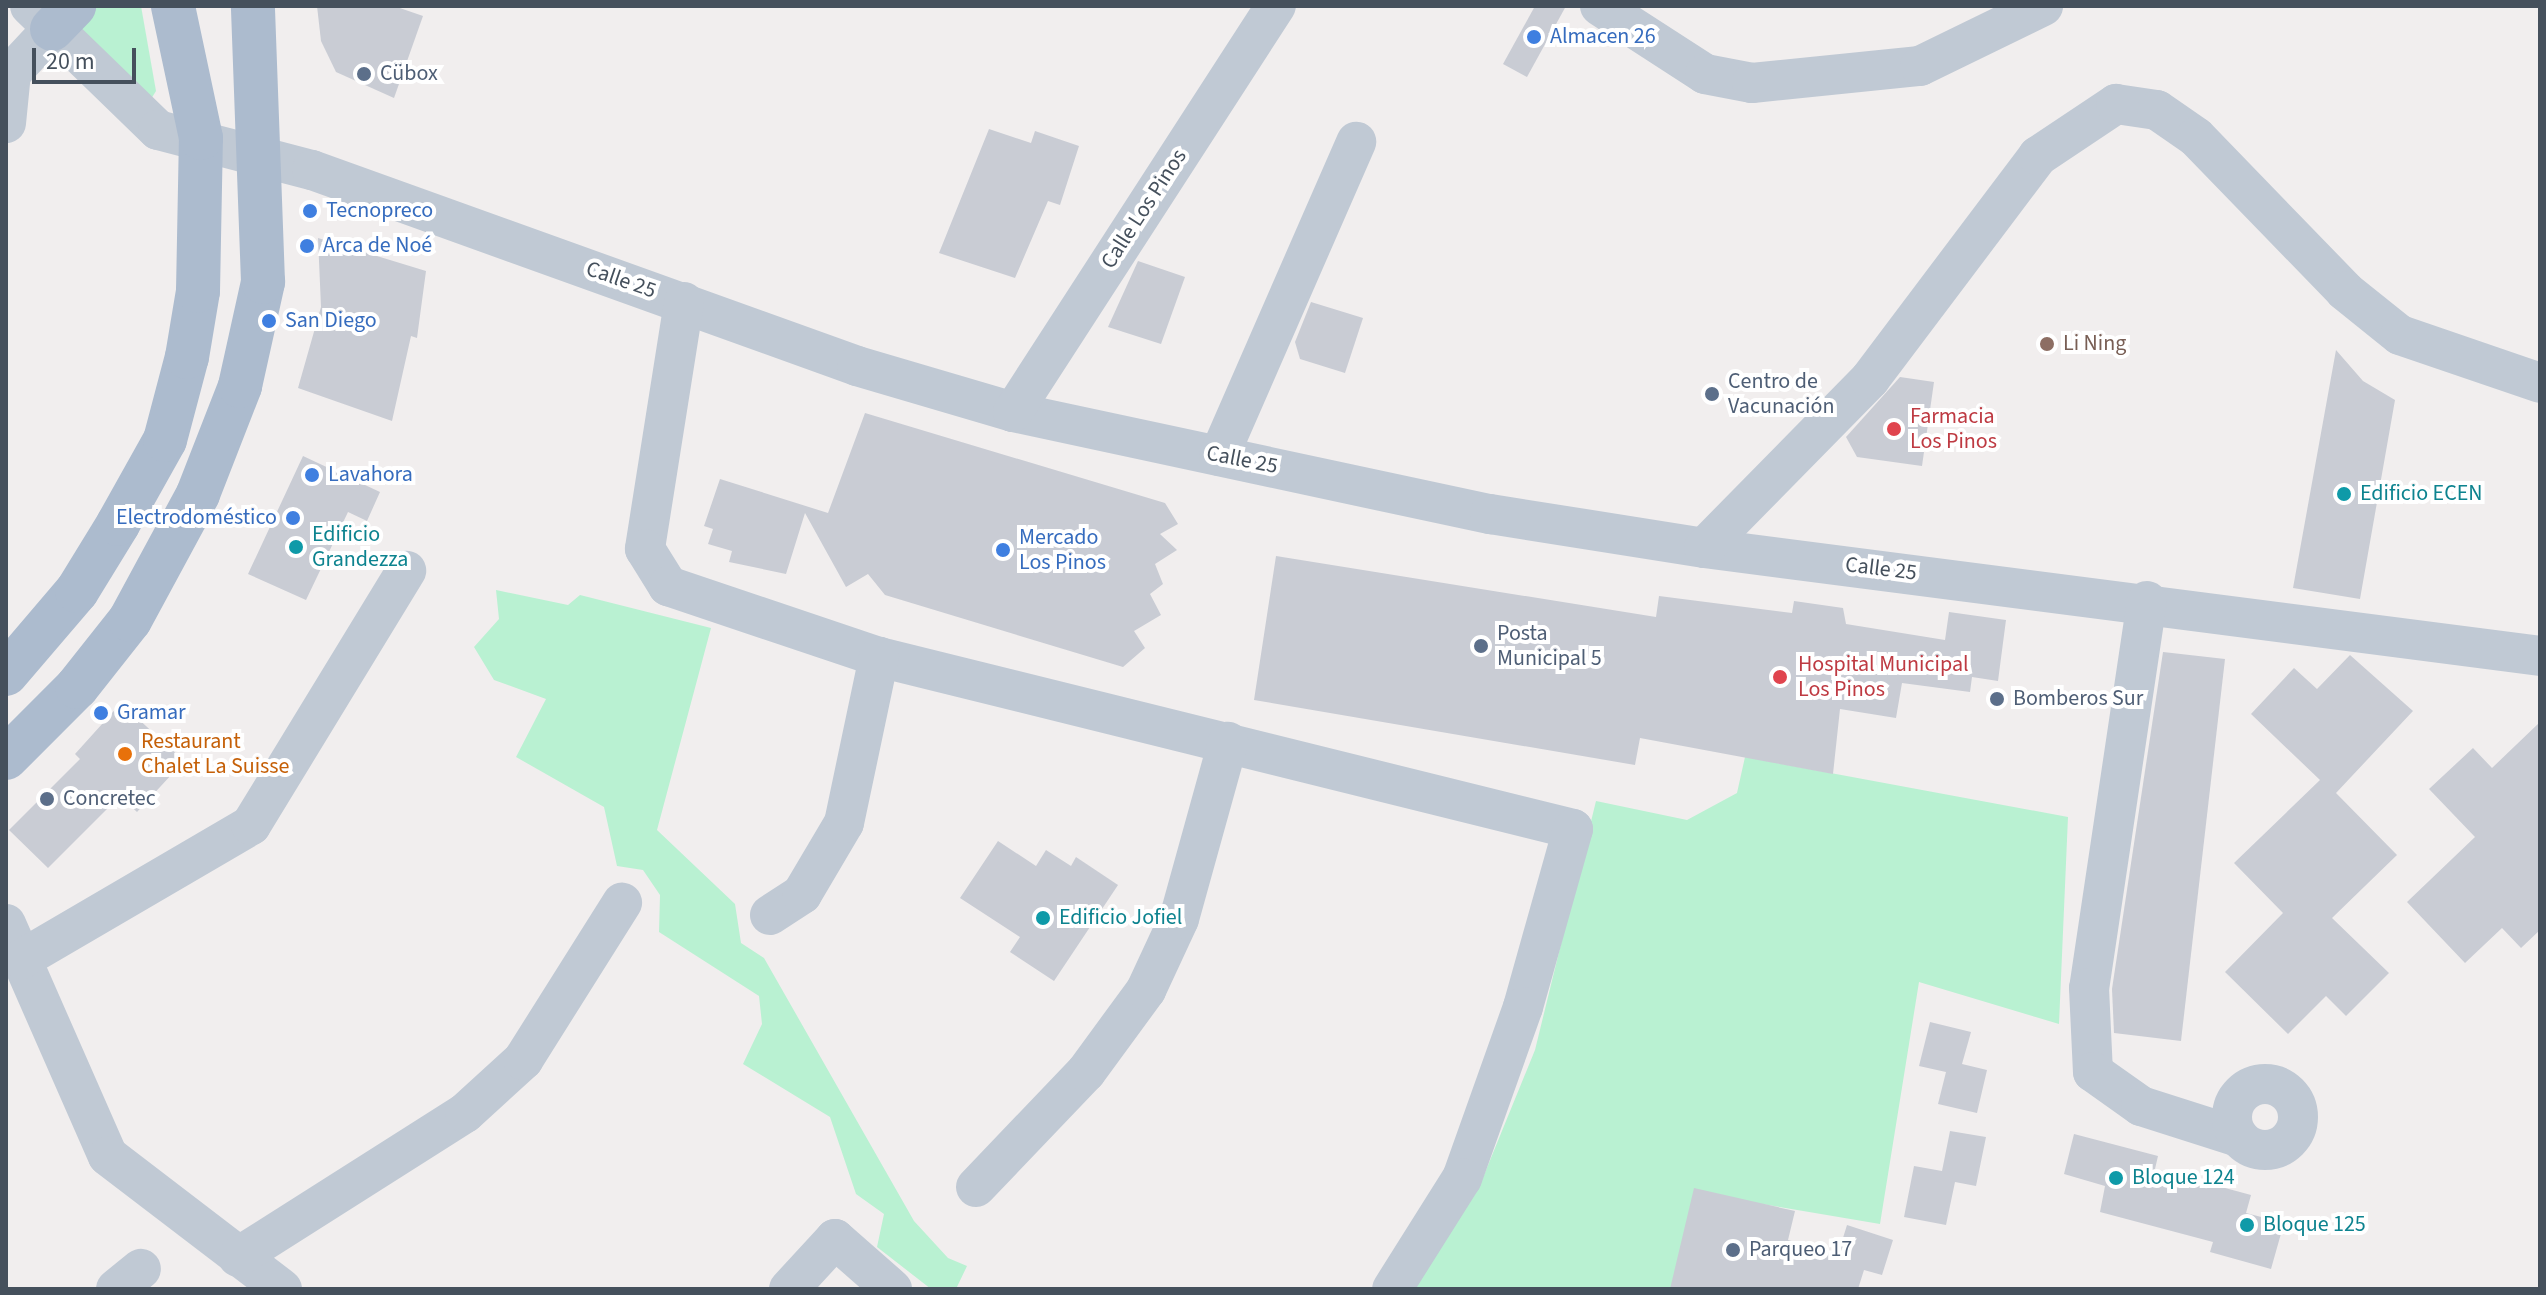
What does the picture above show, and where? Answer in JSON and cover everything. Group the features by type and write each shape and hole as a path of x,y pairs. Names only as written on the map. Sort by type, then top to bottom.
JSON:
{"main road":[{"path":"6,674 77,591 165,440 198,291 201,138 173,6"},
{"path":"6,758 77,687 130,620 198,494 240,386 263,282 262,156 253,6"}],"street":[{"name":"Calle Los Pinos","path":"1013,412 1276,6"},
{"path":"1615,10 1705,74 1805,82 1920,66 2043,6"},
{"name":"Calle 25","path":"52,14 158,130 201,138 262,156 684,302 857,366 1013,412 1490,514 1704,548 2147,601 2540,656"},
{"path":"6,123 11,73 52,14"},
{"path":"1704,548 1870,379 2038,156 2116,104 2157,110 2196,137 2345,291 2400,335 2540,383"},
{"path":"1219,456 1356,142"},
{"path":"684,302 645,549 654,573 668,586 879,657 1573,829 1523,1007 1462,1178 1392,1289"},
{"path":"282,1289 108,1156 14,941 251,825 406,571"},
{"path":"2147,601 2089,988 2093,1072 2141,1106 2238,1137"},
{"path":"770,915 802,894 844,823 879,657"},
{"path":"976,1187 1086,1072 1146,990 1179,919 1228,742"},
{"path":"238,1257 465,1113 523,1060 622,903"},
{"path":"789,1289 835,1239 892,1289"}],"green space":[{"path":"98,6 141,6 156,91 151,99 82,34 81,24"},
{"path":"496,590 568,605 580,595 711,628 657,830 735,904 741,943 764,958 914,1221 948,1258 967,1266 956,1289 931,1289 877,1247 884,1214 856,1194 830,1117 743,1064 762,1024 759,996 659,932 660,895 643,870 617,866 604,807 516,757 546,699 494,680 474,647 499,619"},
{"path":"1745,757 2068,817 2059,1024 1919,982 1880,1224 1762,1204 1670,1289 1413,1289 1484,1175 1535,1050 1596,801 1687,820 1737,793"}],"building":[{"path":"317,6 394,6 423,16 394,98 336,72 321,41"},
{"name":"Almacen 26","path":"1535,6 1566,6 1527,77 1503,64"},
{"path":"989,129 1031,143 1035,131 1079,146 1060,205 1048,201 1015,278 939,253"},
{"path":"318,238 426,271 417,338 411,336 392,421 298,388 321,307"},
{"path":"1138,261 1185,277 1161,344 1108,327"},
{"path":"1311,302 1363,318 1345,373 1300,359 1295,342"},
{"name":"Edificio ECEN","path":"2336,350 2363,381 2395,400 2360,599 2293,588"},
{"path":"1900,377 1934,382 1922,466 1857,457 1846,437"},
{"name":"Mercado Los Pinos","path":"865,413 1165,503 1178,524 1160,534 1177,550 1155,564 1163,584 1150,594 1161,615 1134,631 1145,648 1123,667 885,595 868,574 846,587 805,513 786,574 729,562 732,551 708,544 713,529 704,526 720,479 828,513"},
{"name":"Edificio Grandezza","path":"303,456 380,492 367,521 348,512 306,600 248,574"},
{"path":"1276,556 1656,617 1659,596 1792,613 1794,601 1843,608 1846,624 1945,640 1949,612 2006,620 1998,681 1972,677 1970,692 1902,683 1896,718 1840,709 1833,774 1640,738 1635,765 1254,700"},
{"path":"2163,652 2225,659 2181,1041 2114,1033 2112,989"},
{"path":"2350,655 2413,711 2336,793 2397,855 2332,918 2389,973 2346,1016 2326,996 2288,1034 2225,972 2283,913 2234,863 2320,780 2251,714 2294,668 2317,689"},
{"path":"121,703 184,761 137,812 120,796 48,868 9,830 80,759 75,754"},
{"path":"2540,722 2540,930 2521,948 2502,928 2465,963 2407,902 2475,837 2429,789 2473,748 2492,768"},
{"name":"Edificio Jofiel","path":"998,841 1036,866 1046,850 1071,866 1076,857 1118,885 1054,981 1010,952 1020,937 960,898"},
{"path":"1930,1022 1971,1032 1962,1064 1987,1070 1977,1113 1938,1104 1946,1072 1919,1066"},
{"path":"1950,1131 1986,1137 1976,1186 1955,1182 1946,1225 1904,1217 1914,1166 1942,1171"},
{"path":"2074,1134 2158,1156 2155,1169 2251,1195 2246,1213 2284,1223 2271,1269 2210,1252 2213,1242 2100,1212 2105,1186 2064,1174"},
{"name":"Parqueo 17","path":"1694,1188 1795,1211 1788,1240 1838,1254 1847,1225 1893,1240 1882,1275 1864,1270 1858,1289 1670,1289"}],"place":[{"name":"Almacen 26","path":"1534,37"},
{"name":"Cübox","path":"364,74"},
{"name":"Tecnopreco","path":"310,211"},
{"name":"Arca de Noé","path":"307,246"},
{"name":"San Diego","path":"269,321"},
{"name":"Li Ning","path":"2047,344"},
{"name":"Centro de Vacunación","path":"1712,394"},
{"name":"Farmacia Los Pinos","path":"1894,429"},
{"name":"Lavahora","path":"312,475"},
{"name":"Edificio ECEN","path":"2344,494"},
{"name":"Electrodoméstico","path":"293,518"},
{"name":"Edificio Grandezza","path":"296,547"},
{"name":"Mercado Los Pinos","path":"1003,550"},
{"name":"Posta Municipal 5","path":"1481,646"},
{"name":"Hospital Municipal Los Pinos","path":"1780,677"},
{"name":"Bomberos Sur","path":"1997,699"},
{"name":"Gramar","path":"101,713"},
{"name":"Restaurant Chalet La Suisse","path":"125,754"},
{"name":"Concretec","path":"47,799"},
{"name":"Edificio Jofiel","path":"1043,918"},
{"name":"Bloque 124","path":"2116,1178"},
{"name":"Bloque 125","path":"2247,1225"},
{"name":"Parqueo 17","path":"1733,1250"}]}
